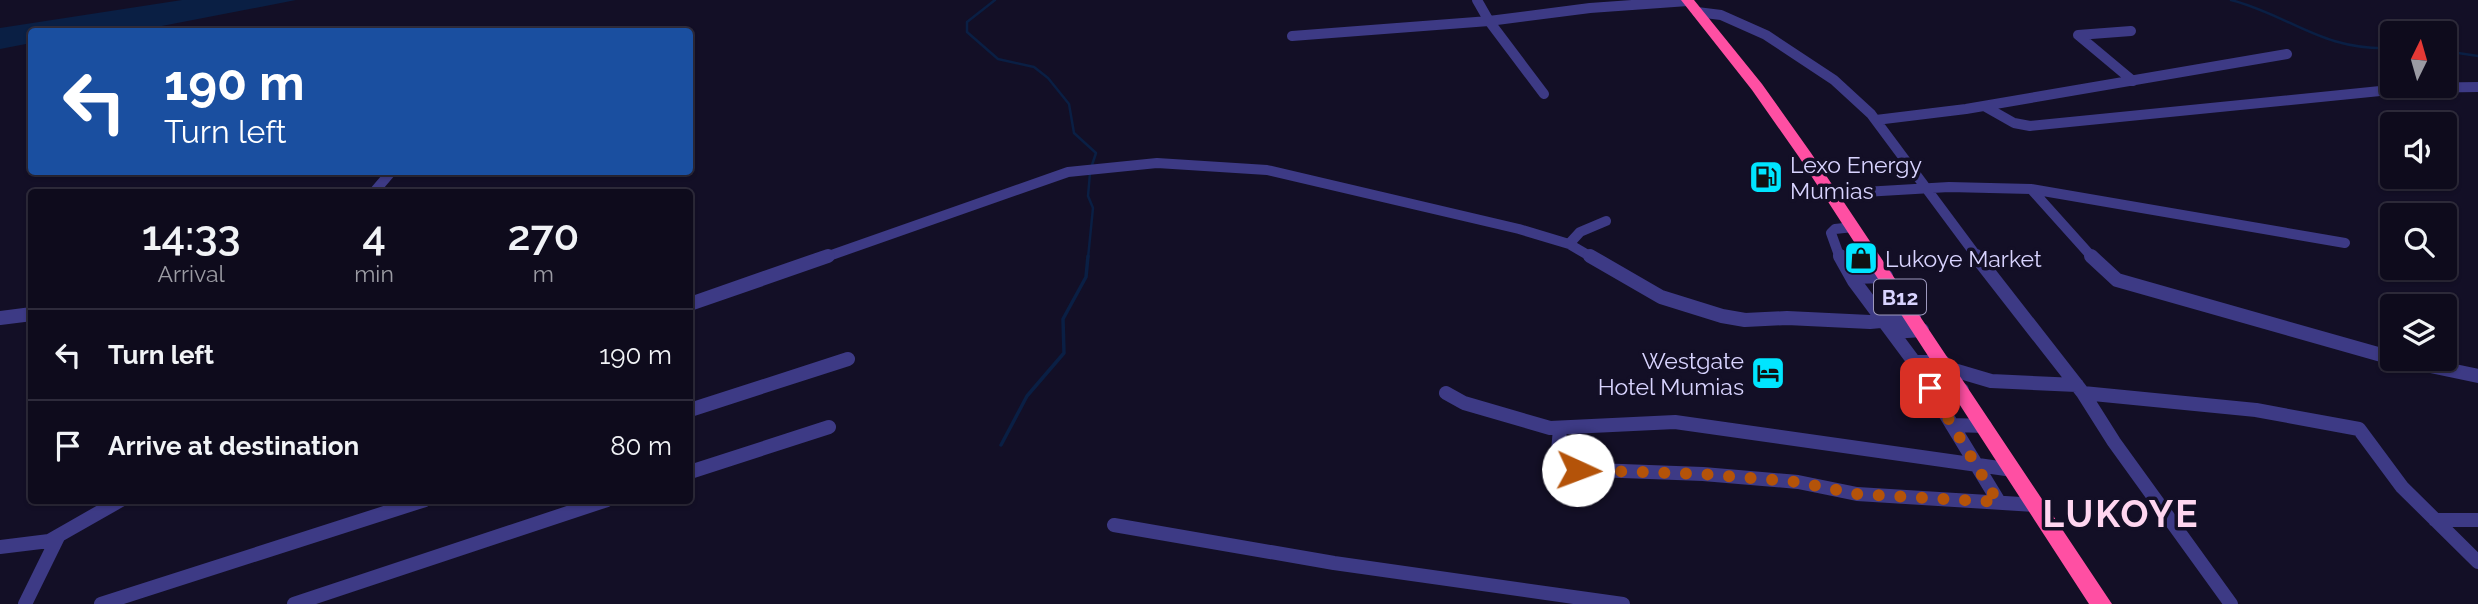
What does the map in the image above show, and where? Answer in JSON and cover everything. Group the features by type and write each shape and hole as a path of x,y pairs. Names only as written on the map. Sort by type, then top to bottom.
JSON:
{"highway":[{"name":"B12","path":"1691,4 1757,87 1853,227 2101,604"}],"street":[{"path":"1477,0 1489,21 1544,94"},
{"path":"1292,36 1489,21 1618,3 1691,4 1766,35 1835,80 1876,120 2080,389 2114,442 2231,604"},
{"path":"2131,31 2078,35 2133,81"},
{"path":"1876,120 1984,106 2287,54"},
{"path":"1984,106 2014,123 2026,126 2410,88 2478,88"},
{"path":"693,303 1068,172 1094,167 1157,163 1267,170 1468,216 1569,244 1661,297 1722,316 1745,320 1787,318 1888,326 1918,324"},
{"path":"377,189 388,175"},
{"path":"1830,194 2031,189 2345,243"},
{"path":"2031,189 2076,243 2117,280 2295,333 2380,354"},
{"path":"1569,244 1580,232 1606,221"},
{"path":"1853,227 1835,229 1830,233 1853,278 1914,362 1998,502"},
{"path":"1853,278 1886,276"},
{"path":"0,318 28,314"},
{"path":"693,409 848,359"},
{"path":"1914,362 1945,365 1990,381 2256,410 2359,429 2366,434 2388,471 2478,562"},
{"path":"2455,371 2478,376"},
{"path":"1930,388 1962,390"},
{"path":"1446,393 1464,403 1560,429 1675,422 1762,432 2013,470"},
{"path":"1952,425 1984,426"},
{"path":"693,471 829,426"},
{"path":"1560,429 1557,461 1568,470 1714,475 1798,482 1857,494 2036,505"},
{"path":"0,547 29,546 58,537 115,504"},
{"path":"100,604 254,558 413,504"},
{"path":"295,604 595,504"},
{"path":"2435,520 2478,520"},
{"path":"1114,525 1360,567 1623,604"},
{"path":"25,604 58,537"}],"water":[{"path":"182,0 296,0 151,28 28,28 28,44 0,49 0,28"}],"waterway":[{"path":"995,0 967,22 967,32 998,59 1034,67 1048,78 1069,104 1074,133 1096,153 1092,165"},
{"path":"2231,0 2326,38 2345,44 2380,48"},
{"path":"2457,53 2478,56"},
{"path":"1088,258 1093,208 1088,196 1090,173"},
{"path":"1001,445 1027,396 1064,353 1063,319 1086,277 1088,256"}],"place":[{"name":"Lexo Energy Mumias","path":"1766,177"},
{"name":"Lukoye Market","path":"1861,258"},
{"name":"Westgate Hotel Mumias","path":"1768,373"}],"district":[{"name":"LUKOYE","path":"2121,514"}],"route":[{"path":"1578,470 1703,474 1807,483 1857,494 1998,502 1930,388"}]}
